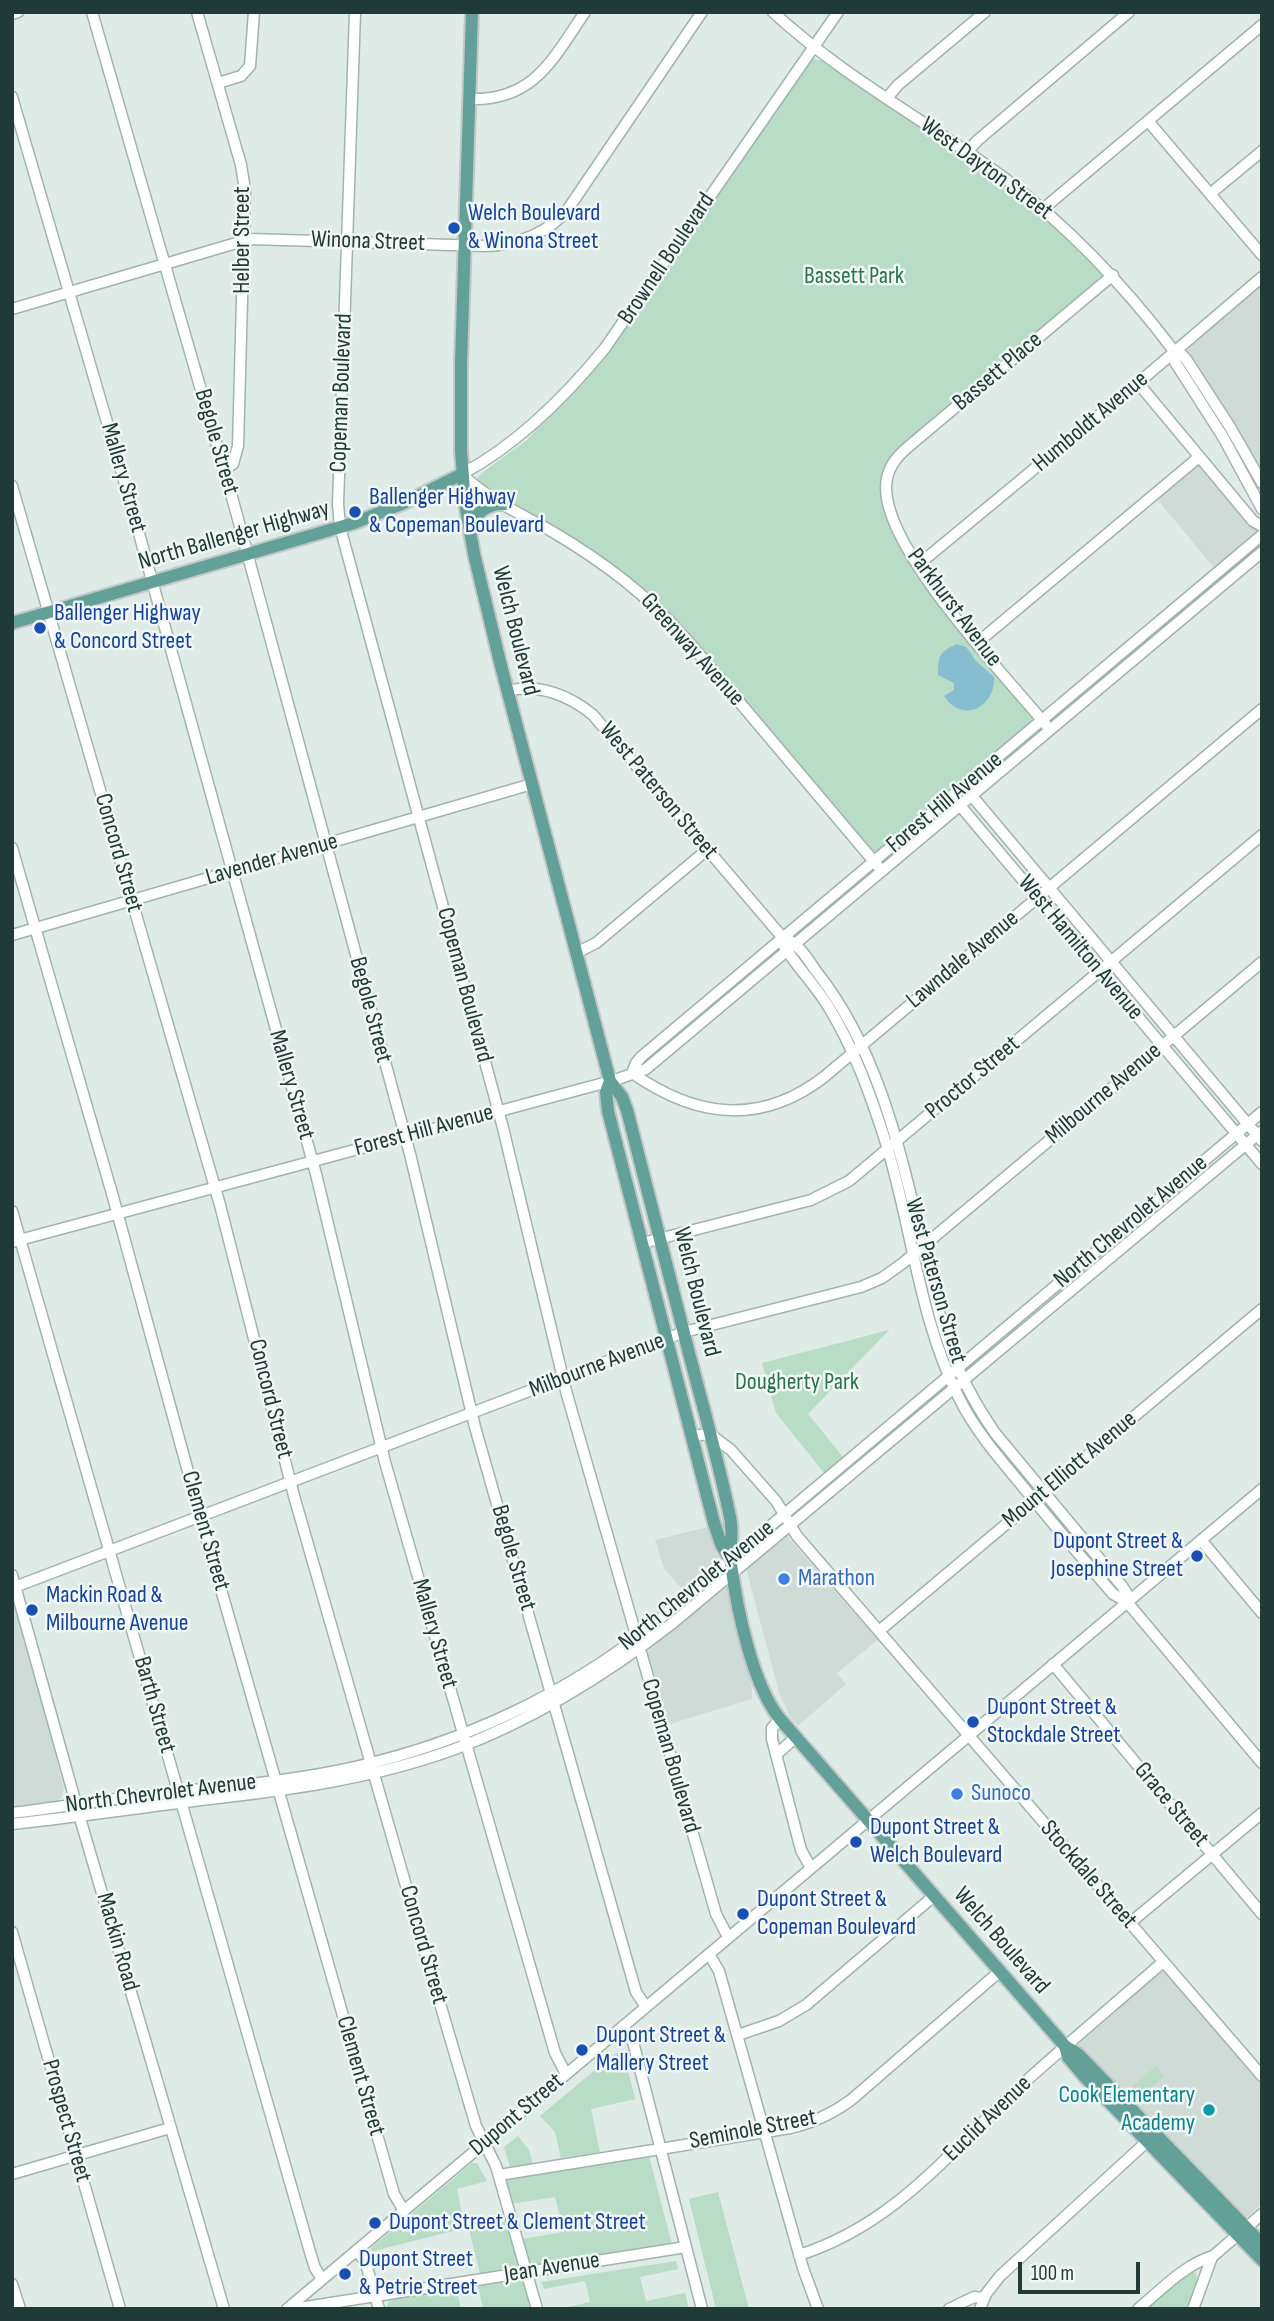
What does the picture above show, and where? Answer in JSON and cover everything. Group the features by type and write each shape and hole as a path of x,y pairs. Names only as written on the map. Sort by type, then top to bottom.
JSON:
{"main road":[{"name":"Welch Boulevard","path":"472,12 461,380 462,474 470,533 507,691 610,1082 625,1104 661,1238 731,1518 730,1560"},
{"name":"North Ballenger Highway","path":"12,623 340,527 404,503 462,474"},
{"path":"470,533 472,523 482,510 493,504 505,504"},
{"name":"Welch Boulevard","path":"610,1082 606,1093 607,1104 716,1529 730,1560 759,1684 766,1699 780,1719 999,1972 1065,2046 1075,2051 1151,2138 1242,2231 1262,2260"},
{"name":"Welch Boulevard","path":"1242,2231 1262,2244"}],"street":[{"path":"12,14 18,12"},
{"name":"Begole Street","path":"92,12 248,555 405,1136 472,1413 636,1992 646,2007"},
{"name":"Helber Street","path":"197,12 244,178 238,446 233,464 224,469"},
{"path":"218,83 241,76 250,66 254,12"},
{"name":"Copeman Boulevard","path":"355,12 338,504 340,527 498,1111 563,1379 716,1914 728,1937"},
{"path":"470,99 502,97 528,84 550,63 585,12"},
{"name":"Winona Street","path":"12,309 244,241 283,239 464,246 520,242 542,232 564,214 702,12"},
{"name":"West Dayton Street","path":"773,12 813,47 967,152 1043,209 1113,275 1174,351 1175,362 1221,433 1262,509"},
{"name":"Brownell Boulevard","path":"462,474 500,450 530,426 605,348 838,12"},
{"path":"887,98 898,85 985,12"},
{"path":"967,152 1129,12"},
{"path":"1043,209 1262,25"},
{"name":"Mallery Street","path":"12,97 130,501 312,1161 382,1448 555,2053 566,2074"},
{"path":"1148,121 1262,255"},
{"path":"1210,194 1262,151"},
{"name":"Bassett Place","path":"888,473 896,459 908,447 1113,275"},
{"name":"Humboldt Avenue","path":"918,565 1262,277"},
{"name":"West Dayton Street","path":"1174,351 1178,351 1186,359 1262,483"},
{"path":"1138,383 1254,523 1262,526"},
{"path":"1221,433 1230,427"},
{"path":"977,643 1199,457"},
{"name":"Parkhurst Avenue","path":"888,473 886,489 890,508 918,565 937,594 1050,730"},
{"name":"Greenway Avenue","path":"462,474 475,486 600,561 653,603 882,871"},
{"name":"Concord Street","path":"12,486 215,1188 291,1483 374,1774 472,2113 499,2175 537,2309"},
{"name":"Forest Hill Avenue","path":"632,1073 641,1057 1262,535"},
{"name":"Forest Hill Avenue","path":"16,1241 610,1082 649,1067 1262,552"},
{"path":"1227,565 1235,575"},
{"path":"1155,626 1163,635"},
{"name":"West Paterson Street","path":"507,691 524,688 549,691 570,699 588,711 605,727 791,948 857,1049 883,1098 897,1142 944,1331 979,1409 995,1433 1124,1588 1127,1602 1262,1763"},
{"name":"Lawndale Avenue","path":"632,1073 684,1103 708,1108 743,1110 770,1106 800,1093 824,1077 1262,709"},
{"name":"Lavender Avenue","path":"12,935 532,784"},
{"name":"West Hamilton Avenue","path":"964,787 1247,1124 1260,1136"},
{"name":"West Hamilton Avenue","path":"953,796 1262,1164"},
{"name":"Proctor Street","path":"643,1243 821,1196 853,1178 1262,835"},
{"name":"Clement Street","path":"12,848 394,2194 404,2210"},
{"path":"576,953 592,946 708,849"},
{"name":"Milbourne Avenue","path":"14,1588 684,1332 866,1285 892,1271 914,1254 1262,962"},
{"name":"West Paterson Street","path":"857,1049 888,1149 938,1348 954,1389 985,1441 1113,1594 1121,1601 1127,1602"},
{"name":"North Chevrolet Avenue","path":"12,1824 182,1803 277,1785 371,1763 463,1734 553,1698 636,1638 1262,1112"},
{"name":"North Chevrolet Avenue","path":"12,1813 179,1792 277,1785 324,1785 374,1774 466,1745 604,1674 640,1649 733,1574 1245,1144 1260,1136"},
{"name":"Barth Street","path":"12,1211 16,1241 110,1552 310,2252 322,2279"},
{"path":"1100,1248 1108,1259"},
{"name":"Mount Elliott Avenue","path":"879,1631 1262,1309"},
{"path":"692,1436 710,1434"},
{"name":"Stockdale Street","path":"710,1434 737,1456 776,1501 791,1526 879,1631 1262,2076"},
{"name":"Dupont Street","path":"287,2309 1262,1489"},
{"path":"1201,1540 1262,1613"},
{"name":"Mackin Road","path":"12,1575 79,1816 224,2309"},
{"name":"Grace Street","path":"1053,1664 1262,1914"},
{"path":"780,1719 771,1731 801,1850 811,1868"},
{"path":"777,1754 796,1737"},
{"path":"1130,1923 1262,1812"},
{"path":"738,2035 779,2021 806,2005 934,1896"},
{"name":"Prospect Street","path":"12,1932 120,2309"},
{"path":"709,1954 717,1964 799,2255 818,2309"},
{"name":"Euclid Avenue","path":"799,2255 864,2225 909,2194 1065,2046 1163,1962"},
{"name":"Seminole Street","path":"499,2175 809,2123 840,2108 999,1972"},
{"path":"623,2026 633,2042 702,2309"},
{"path":"12,2174 170,2128"},
{"path":"981,2309 984,2298 994,2283 1151,2138"},
{"path":"1138,2309 1188,2268 1213,2256 1262,2214"},
{"name":"Jean Avenue","path":"293,2309 686,2247"},
{"path":"357,2250 366,2264 379,2309"},
{"path":"1193,2309 1213,2256"},
{"path":"12,2284 20,2309"},
{"path":"949,2309 974,2298 984,2298"}],"shaded area":[{"path":"1262,283 1262,474 1186,348"},
{"path":"1200,464 1259,533 1216,570 1157,499"},
{"path":"711,1526 719,1562 685,1593 664,1568 655,1540"},
{"path":"786,1535 878,1640 837,1673 846,1684 798,1726 788,1713 779,1692 746,1568"},
{"path":"727,1586 752,1688 752,1699 667,1725 646,1652"},
{"path":"12,1599 36,1676 64,1789 57,1802 12,1809"},
{"path":"1160,1972 1165,1972 1262,2085 1262,2204 1248,2216 1241,2215 1079,2048 1085,2035"}],"green space":[{"name":"Bassett Park","path":"812,59 824,61 1005,184 1057,227 1102,275 1089,289 899,448 884,472 882,484 886,508 911,560 948,615 1015,694 1033,720 1032,724 878,853 871,850 663,606 606,559 477,479 527,440 615,342 649,297"},
{"name":"Dougherty Park","path":"889,1330 808,1414 844,1458 825,1474 776,1413 762,1363"},
{"path":"620,2053 625,2058 635,2099 591,2109 600,2152 561,2158 555,2132 540,2116 614,2054"},
{"path":"1156,2066 1164,2076 1137,2100 1129,2090"},
{"path":"518,2136 529,2150 533,2165 510,2167 504,2147"},
{"path":"649,2156 672,2245 531,2266 522,2239 564,2232 555,2197 511,2204 505,2180"},
{"path":"472,2163 477,2163 487,2181 457,2189 465,2228 370,2252 372,2247"},
{"path":"718,2192 749,2309 716,2309 689,2199"},
{"path":"507,2221 519,2261 518,2266 480,2274 469,2229"},
{"path":"676,2261 678,2269 640,2277 646,2301 685,2293 689,2309 558,2309 590,2302 585,2281 544,2289 541,2282"},
{"path":"1193,2271 1198,2282 1187,2309 1143,2309 1188,2272"},
{"path":"523,2280 531,2309 483,2309 478,2286"},
{"path":"457,2290 461,2309 385,2309 390,2299"}],"water":[{"path":"957,644 966,647 976,661 994,677 990,696 977,708 969,710 952,705 944,696 954,690 954,683 938,675 941,655"}],"place":[{"name":"Welch Boulevard & Winona Street","path":"454,228"},
{"name":"Ballenger Highway & Copeman Boulevard","path":"355,512"},
{"name":"Ballenger Highway & Concord Street","path":"40,628"},
{"name":"Dupont Street & Josephine Street","path":"1197,1556"},
{"name":"Marathon","path":"784,1579"},
{"name":"Mackin Road & Milbourne Avenue","path":"32,1610"},
{"name":"Dupont Street & Stockdale Street","path":"973,1722"},
{"name":"Sunoco","path":"957,1794"},
{"name":"Dupont Street & Welch Boulevard","path":"856,1842"},
{"name":"Dupont Street & Copeman Boulevard","path":"743,1914"},
{"name":"Dupont Street & Mallery Street","path":"582,2050"},
{"name":"Cook Elementary Academy","path":"1209,2110"},
{"name":"Dupont Street & Clement Street","path":"375,2223"},
{"name":"Dupont Street & Petrie Street","path":"345,2274"}]}
